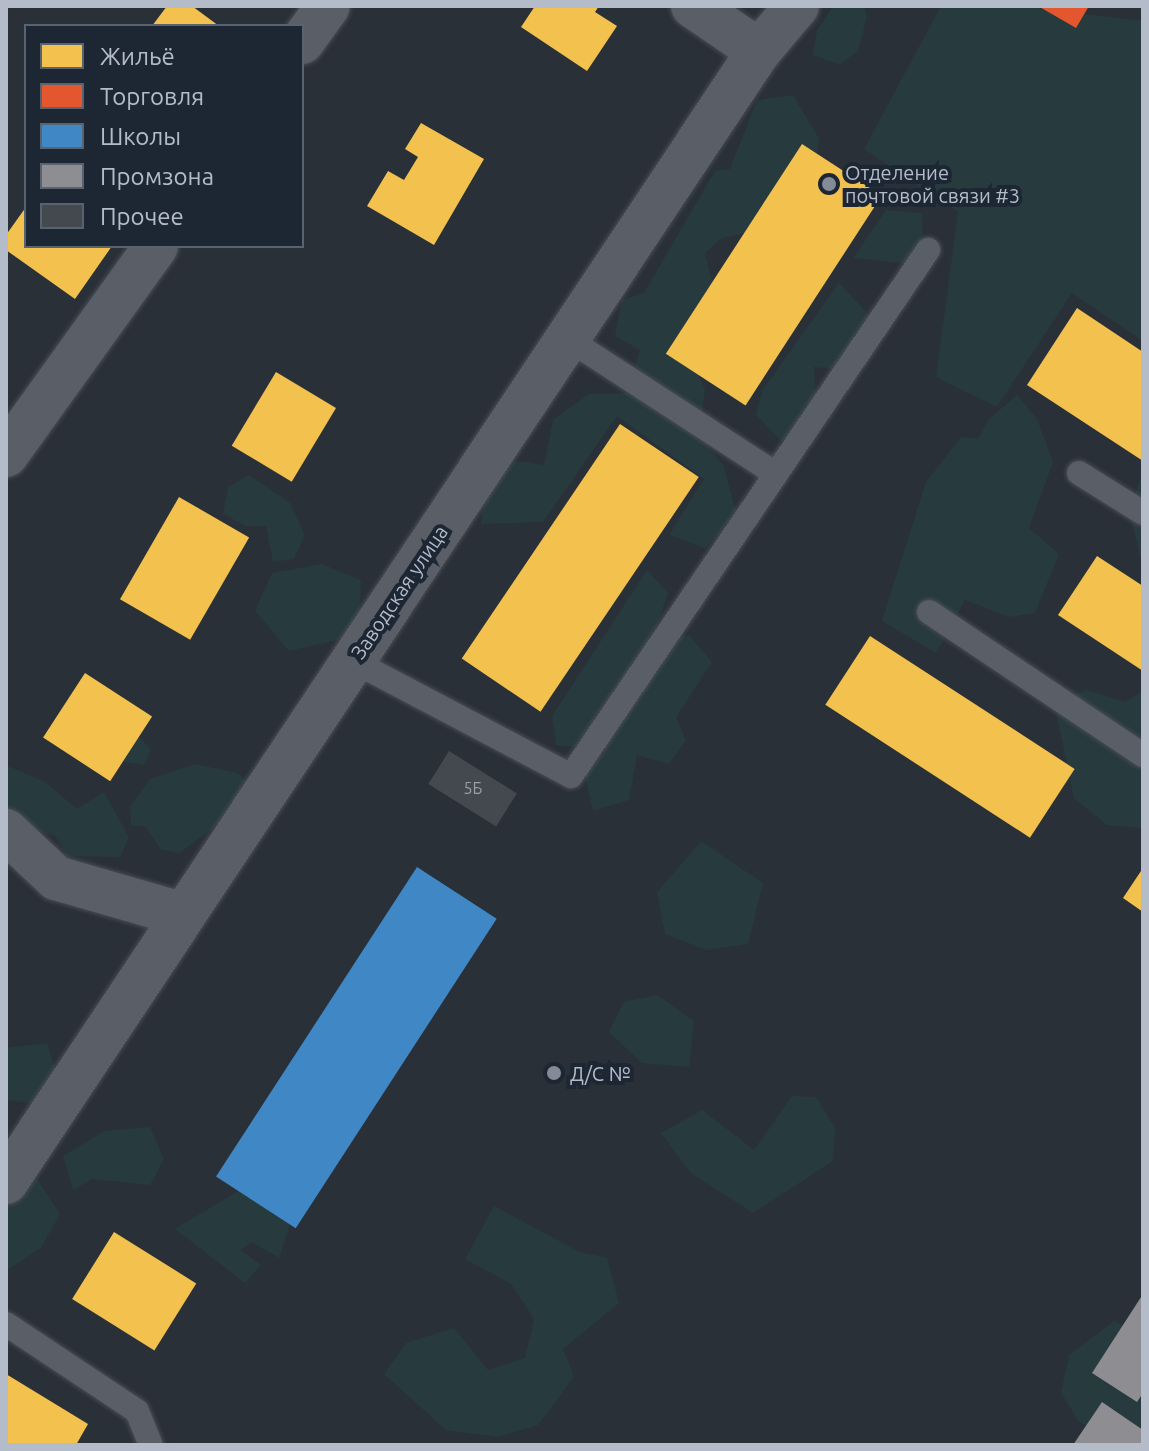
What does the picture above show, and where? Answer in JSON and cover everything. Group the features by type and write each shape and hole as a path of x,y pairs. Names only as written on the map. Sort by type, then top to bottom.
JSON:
{"street":[{"path":"304,39 328,6"},
{"path":"693,6 759,51"},
{"name":"Заводская улица","path":"6,1182 759,51 797,6"},
{"path":"6,455 155,248"},
{"path":"6,831 56,878 184,915"}],"lane":[{"path":"353,661 571,776 928,250"},
{"path":"568,339 776,474"},
{"path":"1079,473 1143,513"},
{"path":"929,612 1143,755"},
{"path":"6,1324 137,1411 151,1445"}],"green space":[{"path":"833,6 864,6 867,17 858,51 839,65 813,55 817,31"},
{"path":"941,6 1022,6 1143,21 1143,341 1072,293 997,407 936,377 958,212 864,149"},
{"path":"793,95 819,139 814,175 754,231 722,238 705,253 717,302 688,348 705,390 699,434 723,465 737,514 705,548 669,535 704,479 617,416 543,522 481,524 486,482 516,461 544,465 553,420 589,394 627,393 640,350 615,336 622,300 644,293 715,171 730,169 757,100"},
{"path":"886,210 922,213 923,246 903,263 853,258"},
{"path":"839,283 870,316 858,372 814,367 816,398 795,435 781,441 756,415 762,391"},
{"path":"1017,395 1037,419 1053,462 1029,528 1059,554 1035,613 1010,617 965,600 936,653 882,621 926,482 961,437 978,439 988,420"},
{"path":"249,475 290,503 305,535 294,559 273,562 266,526 246,526 223,514 228,487"},
{"path":"1141,477 1143,479 1143,567 1129,512"},
{"path":"322,564 361,580 359,635 289,651 255,611 272,573"},
{"path":"647,570 668,593 651,643 689,635 712,662 676,717 686,740 669,764 637,755 629,800 593,811 578,747 556,745 552,716"},
{"path":"1087,690 1125,702 1143,691 1143,828 1107,825 1074,798 1054,702"},
{"path":"121,716 151,750 144,765 93,756"},
{"path":"195,764 238,773 250,785 231,815 179,853 160,849 146,827 131,825 130,807 150,779"},
{"path":"6,765 45,782 77,809 104,792 129,837 120,857 67,856 55,836 6,822"},
{"path":"701,841 763,883 748,944 706,950 665,934 657,892"},
{"path":"657,995 694,1021 689,1067 642,1063 609,1032 624,1002"},
{"path":"47,1043 58,1077 41,1104 6,1100 6,1048"},
{"path":"792,1096 816,1097 835,1128 833,1161 753,1213 691,1173 661,1133 702,1110 754,1150"},
{"path":"150,1127 164,1159 150,1185 92,1179 73,1190 63,1156 105,1131"},
{"path":"38,1180 60,1214 41,1248 6,1271 6,1210 13,1187"},
{"path":"248,1185 293,1214 279,1258 252,1242 241,1250 261,1265 245,1283 175,1229"},
{"path":"494,1206 580,1252 607,1258 619,1303 563,1349 574,1377 538,1425 497,1437 446,1430 384,1374 406,1343 454,1328 488,1370 525,1358 534,1319 511,1284 465,1259"},
{"path":"1114,1321 1143,1335 1143,1429 1114,1443 1078,1421 1061,1392 1069,1355"}],"building: Жильё":[{"path":"167,6 192,6 216,24 154,24"},
{"path":"535,6 599,6 595,12 617,26 587,71 521,27"},
{"path":"421,123 484,159 434,245 367,206 388,171 404,180 418,157 405,149"},
{"path":"802,144 882,196 746,405 666,354"},
{"path":"24,210 24,248 111,248 75,299 6,250 6,235"},
{"path":"1077,308 1143,352 1143,461 1027,385"},
{"path":"276,372 336,408 292,482 232,446"},
{"path":"620,424 699,477 541,712 462,659"},
{"path":"179,497 249,538 190,640 120,599"},
{"path":"1097,556 1143,586 1143,671 1058,615"},
{"path":"870,636 1075,769 1030,838 825,705"},
{"path":"85,673 152,717 110,781 43,738"},
{"path":"1143,868 1143,912 1123,898"},
{"path":"114,1232 196,1283 154,1350 72,1299"},
{"path":"6,1374 88,1424 76,1445 6,1445"}],"building: Торговля":[{"path":"1038,6 1089,6 1076,28"}],"building: Школы":[{"path":"417,867 497,919 296,1228 216,1176"}],"building: Промзона":[{"path":"1143,1294 1143,1393 1137,1402 1092,1373"},
{"path":"1102,1402 1143,1430 1143,1445 1073,1445"}],"building: Прочее":[{"path":"449,751 517,793 496,826 428,784"}],"place":[{"name":"Отделение почтовой связи #3","path":"829,184"},
{"name":"Д/С №","path":"554,1073"}]}
